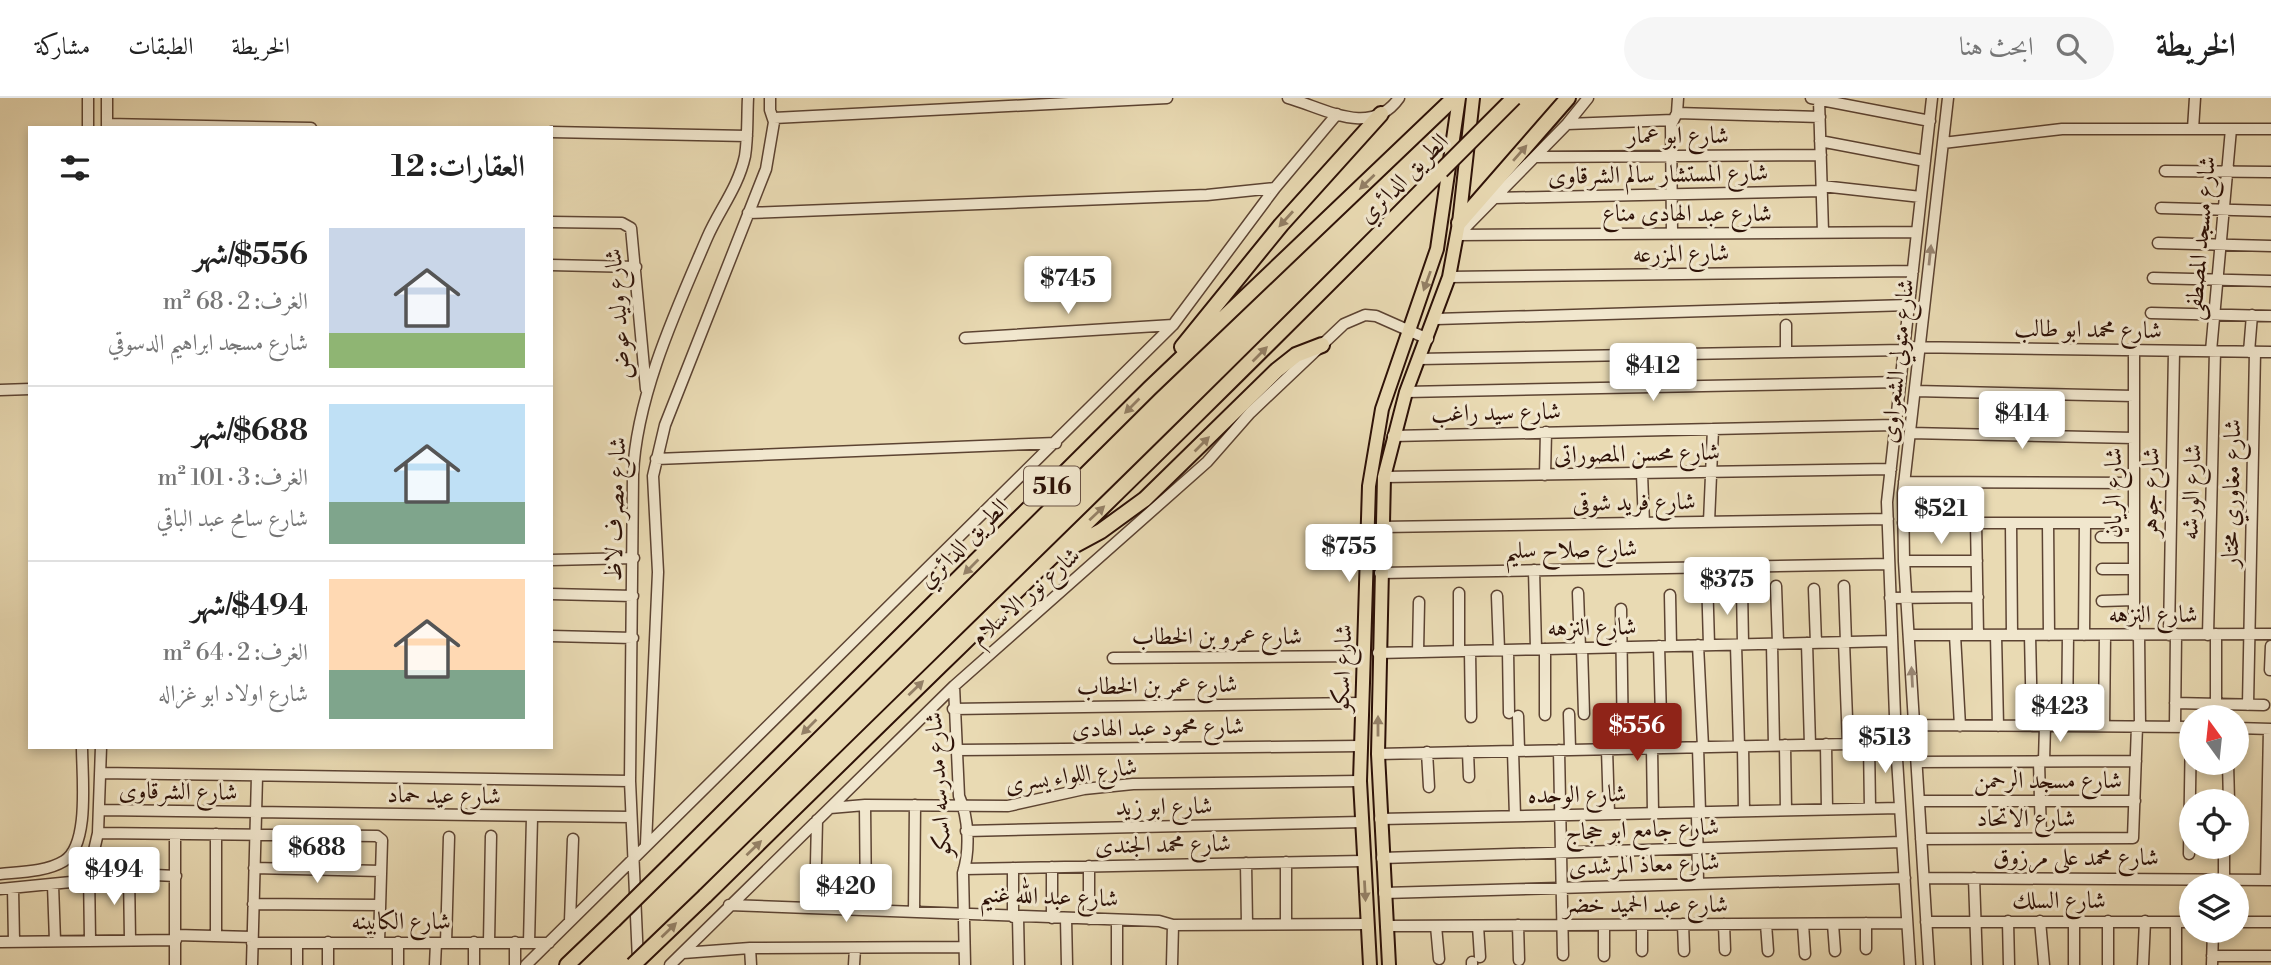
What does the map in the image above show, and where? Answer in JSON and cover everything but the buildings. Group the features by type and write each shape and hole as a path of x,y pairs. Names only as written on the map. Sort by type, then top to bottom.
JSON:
{"highway":[{"name":"الطريق الدائري","path":"567,965 1150,387 1456,98"},
{"name":"الطريق الدائري","path":"636,965 1050,557 1138,475 1514,98"},
{"path":"1459,229 1568,98"},
{"path":"1150,387 1281,225 1381,114"},
{"path":"1050,557 1084,541 1132,510 1277,370 1296,355 1322,345"}],"main road":[{"name":"شارع اسكو","path":"1370,965 1363,861 1360,746 1370,486 1382,409 1432,266 1443,214 1456,98"},
{"name":"شارع اسكو","path":"1389,965 1378,754 1378,653 1384,477 1405,392 1436,319 1449,277 1459,229 1473,98"}],"street":[{"path":"88,98 88,126"},
{"path":"107,98 107,126"},
{"name":"شارع مصرف لاظ","path":"636,965 631,781 633,475 636,434 646,393 708,236 735,188 747,136 748,98"},
{"name":"شارع مصرف لاظ","path":"646,844 657,572 653,476 665,425 766,169 774,118 770,110 770,98"},
{"path":"774,118 962,103 1167,98"},
{"path":"1288,98 1357,120 1381,114 1399,98"},
{"path":"1459,229 1495,198 1567,124 1588,98"},
{"path":"1672,234 1672,156 1678,98"},
{"name":"شارع متولي الشعراوى","path":"1910,965 1896,743 1888,519 1895,425 1932,98"},
{"name":"شارع متولي الشعراوى","path":"1929,965 1903,523 1919,348 1948,98"},
{"path":"2193,129 2195,98"},
{"path":"1823,232 1820,117 1815,99 1930,121"},
{"path":"526,965 1173,325 1275,188 1337,114"},
{"path":"1567,124 1675,117 1820,117"},
{"name":"شارع مسجد المصطفى","path":"2213,351 2231,129"},
{"path":"1942,143 2051,130 2271,129"},
{"path":"553,132 747,136"},
{"path":"1820,141 1925,161"},
{"name":"شارع ابو عمار","path":"1535,157 1821,155"},
{"path":"2165,171 2271,173"},
{"path":"748,213 1207,195 1275,188"},
{"name":"شارع المستشار سالم الشرقاوى","path":"1495,198 1822,189 1921,197"},
{"path":"2161,208 2271,211"},
{"name":"شارع وليد عوض","path":"553,222 626,224 632,233 646,393"},
{"name":"شارع عبد الهادى مناع","path":"1459,229 1672,234 1917,232"},
{"path":"2158,243 2271,246"},
{"path":"553,265 636,267"},
{"name":"شارع المزرعه","path":"1449,277 1913,271"},
{"path":"2153,278 2271,281"},
{"name":"شارع متولي الشعراوى","path":"1436,319 1909,305"},
{"path":"2151,313 2271,316"},
{"name":"شارع مغاوري مختار","path":"2248,705 2252,315"},
{"name":"شارع نور الاسلام","path":"670,965 954,686 1208,462 1250,413 1344,324 1365,316 1376,316 1428,339"},
{"path":"965,338 1173,325"},
{"path":"1786,325 1786,352"},
{"name":"شارع محمد ابو طالب","path":"1419,359 1904,348 2271,352"},
{"name":"شارع الريان","path":"2131,839 2135,835 2138,726 2134,600 2134,351"},
{"name":"شارع جوهر","path":"2174,351 2172,635 2175,726"},
{"name":"شارع الورشه","path":"2213,351 2212,634 2216,704"},
{"path":"1682,354 1682,372"},
{"path":"1405,392 1900,382"},
{"path":"0,390 28,389"},
{"path":"1915,391 2134,396"},
{"name":"شارع سيد راغب","path":"1393,436 1895,425"},
{"path":"1709,522 1713,429"},
{"path":"1545,475 1546,432"},
{"path":"1910,433 2134,438"},
{"path":"656,459 1056,443"},
{"name":"شارع محسن المصوراتى","path":"1384,477 1891,469"},
{"path":"1642,474 1644,523"},
{"path":"633,475 653,476"},
{"path":"1905,482 2134,483"},
{"name":"شارع فريد شوقى","path":"1382,527 1888,519"},
{"path":"1976,522 1978,635"},
{"path":"1903,523 2134,523"},
{"path":"2011,523 2012,635"},
{"path":"2048,523 2049,635"},
{"path":"2084,635 2085,523"},
{"path":"2101,537 2134,537"},
{"path":"553,560 634,558"},
{"path":"1904,561 1977,561"},
{"name":"شارع صلاح سليم","path":"1380,573 1889,564"},
{"path":"2102,569 2134,569"},
{"path":"1534,570 1545,715"},
{"path":"1698,884 1707,576"},
{"path":"1776,586 1775,644 1786,810"},
{"path":"1844,586 1848,744"},
{"path":"1742,588 1739,644 1744,811"},
{"path":"1810,744 1814,589"},
{"path":"1459,593 1471,717"},
{"path":"1578,593 1584,713"},
{"path":"553,594 633,596"},
{"path":"1666,748 1661,717 1670,595"},
{"path":"1497,596 1514,714 1515,816"},
{"path":"1890,598 1978,597"},
{"path":"2102,601 2134,600"},
{"path":"1418,652 1419,602"},
{"path":"1621,610 1623,748"},
{"name":"شارع النزهه","path":"1909,635 2271,634"},
{"path":"1955,635 1960,726"},
{"path":"1996,635 1998,726"},
{"path":"2030,635 2032,726"},
{"path":"2067,635 2067,726"},
{"path":"2104,726 2105,635"},
{"path":"553,636 633,638"},
{"name":"شارع النزهه","path":"1378,653 1891,641"},
{"path":"2270,670 2271,646"},
{"name":"شارع عمرو بن الخطاب","path":"1113,658 1363,656"},
{"name":"شارع مدرسه اسكو","path":"954,686 959,796 964,806 966,831 965,965"},
{"name":"شارع عمر بن الخطاب","path":"953,709 1361,703"},
{"path":"2175,703 2248,705"},
{"path":"2249,705 2264,705"},
{"path":"1569,714 1570,750"},
{"path":"1606,716 1609,814"},
{"path":"1915,725 2179,726"},
{"path":"2041,838 2040,801 2045,726"},
{"path":"2249,728 2270,729 2269,880"},
{"path":"1869,743 1870,808"},
{"path":"1378,754 1896,743"},
{"path":"1826,744 1827,809"},
{"name":"شارع محمود عبد الهادى","path":"957,750 1360,746"},
{"path":"1652,748 1653,813"},
{"path":"0,874 54,866 76,849 80,831 82,749"},
{"path":"90,940 89,872 98,833 101,749"},
{"path":"1559,750 1563,955"},
{"path":"1427,752 1429,787"},
{"path":"1468,752 1469,777"},
{"path":"1917,762 2136,761"},
{"path":"100,773 631,781"},
{"path":"252,965 257,776"},
{"name":"شارع اللواء يسرى","path":"830,808 865,805 1007,806 1108,786 1360,781"},
{"name":"شارع مسجد الرحمن","path":"1919,801 2135,801"},
{"path":"865,805 866,910"},
{"path":"914,912 915,806"},
{"name":"شارع الوحده","path":"1380,819 1900,808"},
{"name":"شارع الشرقاوى","path":"100,810 256,814"},
{"name":"شارع عيد حماد","path":"256,814 631,817"},
{"path":"529,943 532,817"},
{"path":"815,907 817,820"},
{"name":"شارع ابو زيد","path":"966,831 1362,822"},
{"path":"98,833 377,836 382,841 379,942"},
{"path":"176,834 176,965"},
{"path":"216,834 216,936"},
{"path":"489,942 491,836"},
{"path":"435,965 441,943 449,837"},
{"path":"570,921 573,839"},
{"name":"شارع الاتحاد","path":"1922,839 2131,839"},
{"name":"شارع جامع ابو حجاج","path":"1382,858 1902,842"},
{"name":"شارع محمد الجندى","path":"964,869 1363,861"},
{"path":"1286,862 1286,924"},
{"path":"1246,863 1247,924"},
{"path":"1089,866 1089,919"},
{"path":"1052,867 1052,918"},
{"path":"254,868 381,871"},
{"path":"1013,868 1019,965"},
{"path":"0,889 79,880 89,872 176,876"},
{"path":"129,874 130,940"},
{"name":"شارع معاذ المرشدى","path":"1384,892 1905,878"},
{"name":"شارع محمد على مرزوق","path":"1924,878 2179,878"},
{"path":"1974,878 1977,965"},
{"name":"شارع محمد على مرزوق","path":"2249,879 2269,880"},
{"path":"52,885 55,941"},
{"path":"13,888 15,941"},
{"path":"253,904 380,905"},
{"name":"شارع عبد الله غنيم","path":"729,905 1159,921 1173,925 1367,924"},
{"path":"1066,919 1067,965"},
{"path":"1117,920 1117,965"},
{"path":"2008,921 2009,965"},
{"path":"2040,921 2044,965"},
{"path":"2074,921 2074,965"},
{"path":"2108,921 2108,965"},
{"path":"2143,965 2145,921"},
{"name":"شارع السلك","path":"1926,922 2176,922"},
{"path":"2176,922 2176,965"},
{"path":"2249,922 2271,922"},
{"path":"1866,923 1866,949"},
{"name":"شارع عبد الحميد خضر","path":"1386,926 1907,923"},
{"path":"1724,924 1725,950"},
{"path":"1766,924 1768,951"},
{"path":"1803,924 1805,954"},
{"path":"1833,924 1835,951"},
{"path":"1172,965 1173,925"},
{"path":"1518,925 1519,960"},
{"path":"1604,925 1604,956"},
{"path":"1642,925 1642,951"},
{"path":"1683,925 1684,951"},
{"path":"1436,926 1439,959"},
{"path":"1475,961 1478,926"},
{"name":"شارع الكابينه","path":"0,942 216,936 297,943 549,943"},
{"path":"328,942 328,965"},
{"path":"398,942 398,965"},
{"path":"474,942 474,965"},
{"path":"515,942 515,965"},
{"path":"297,943 297,965"},
{"path":"683,953 750,948 964,947"},
{"path":"750,948 751,965"},
{"path":"855,948 855,965"},
{"path":"2212,960 2271,956"}]}
